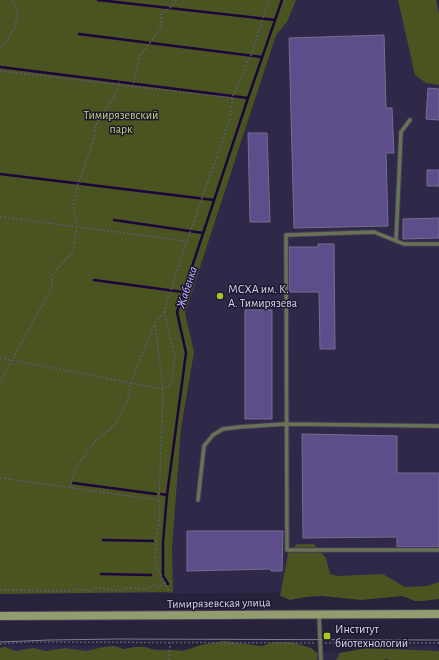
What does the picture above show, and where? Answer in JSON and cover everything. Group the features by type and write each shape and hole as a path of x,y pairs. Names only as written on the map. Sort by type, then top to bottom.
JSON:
{"main road":[{"name":"Тимирязевская улица","path":"0,616 439,614"}],"lane":[{"path":"396,241 402,132 410,120"},
{"path":"439,244 404,244 374,232 286,235 287,550 439,550"},
{"path":"198,500 204,446 213,435 223,429 286,424 439,426"},
{"path":"319,614 321,660"}],"path":[{"path":"0,47 7,40 15,27 18,11 12,0"},
{"path":"132,87 140,56 161,28 161,13 170,8 177,0"},
{"path":"70,488 77,466 95,441 115,425 127,402 130,382 155,323 164,311 230,119 233,98 251,56 269,0"},
{"path":"0,71 233,98"},
{"path":"0,383 52,287 52,275 73,251 77,227 72,207 78,184 94,139 96,124 114,97 119,82"},
{"path":"0,217 187,241"},
{"path":"0,358 163,389 171,384 175,358 164,311"},
{"path":"155,323 163,389 159,500 160,515 156,536 155,564 170,593"},
{"path":"0,478 159,500"},
{"path":"0,590 67,591 77,589 90,590 97,588 120,591 125,588 148,589 153,585 158,587 165,583"},
{"path":"0,644 28,642 439,643"},
{"path":"169,660 170,642"}],"shaded area":[{"name":"МСХА им. К. А. Тимирязева","path":"0,0 439,0 439,592 0,594"},
{"path":"10,645 120,646 123,649 365,652 365,646 439,646 439,660 0,660 0,647"}],"green space":[{"name":"Тимирязевский парк","path":"0,0 296,0 287,22 276,35 185,313 194,352 181,428 172,549 173,592 0,594"},
{"path":"398,0 436,0 439,14 439,85 426,83 415,75"},
{"path":"297,544 314,544 326,558 330,574 338,576 383,574 405,587 427,586 439,582 439,599 415,601 402,596 361,600 322,596 290,600 280,596 288,553"},
{"path":"224,641 262,646 273,642 292,642 311,648 318,654 317,660 0,660 0,648 5,647 16,651 33,648 46,651 65,648 86,651 114,646 124,649 145,647 155,650 183,651 201,645"},
{"path":"366,648 439,651 439,660 336,660 340,653"}],"building":[{"path":"384,35 386,108 392,108 394,153 386,153 388,226 294,228 289,38"},
{"path":"428,88 439,89 439,120 426,119"},
{"path":"248,133 267,133 270,222 250,222"},
{"path":"427,170 439,170 439,186 427,186"},
{"path":"439,218 439,238 403,239 403,219"},
{"path":"318,244 334,244 335,349 320,349 319,292 289,292 289,247 318,247"},
{"path":"245,310 272,310 272,419 245,419"},
{"path":"302,434 397,436 397,473 439,473 439,547 397,547 397,537 303,538"},
{"path":"187,531 283,531 282,571 271,571 271,569 187,571"}],"waterway":[{"path":"98,0 275,20"},
{"name":"Жабенка","path":"168,584 163,576 163,542 167,495 186,353 177,312 282,0"},
{"path":"79,34 262,57"},
{"path":"0,67 248,98"},
{"path":"0,174 214,200"},
{"path":"114,220 203,233"},
{"path":"94,280 183,292"},
{"path":"73,483 156,494"},
{"name":"Жабенка","path":"161,494 167,495"},
{"path":"103,540 153,541"},
{"path":"101,574 151,575"}],"tram line":[{"path":"0,642 117,639 439,640"}],"place":[{"name":"МСХА им. К. А. Тимирязева","path":"220,296"},
{"name":"Институт биотехнологий","path":"327,636"}]}
